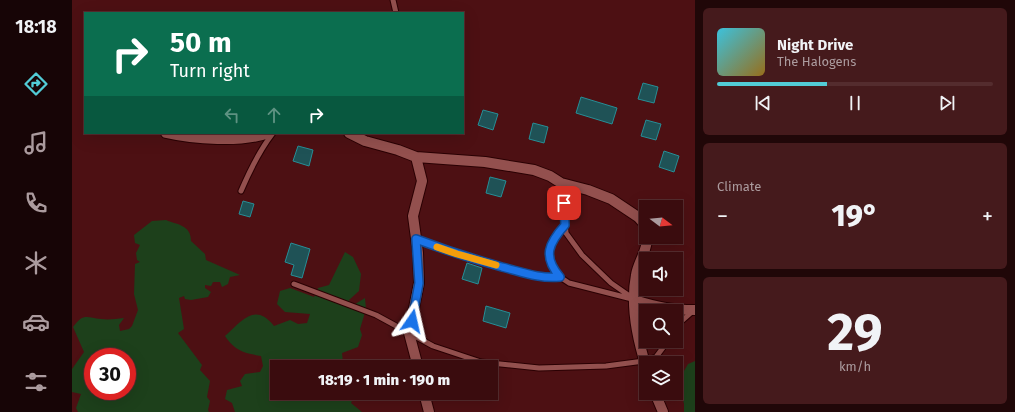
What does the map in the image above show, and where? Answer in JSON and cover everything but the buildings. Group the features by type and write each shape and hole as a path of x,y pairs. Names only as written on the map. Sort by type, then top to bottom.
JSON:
{"street":[{"path":"171,134 225,139 259,136 265,134"},
{"path":"351,134 365,141 398,150 416,157 485,162 534,170 550,176 561,183 588,190 610,199 639,218"},
{"path":"416,157 422,182 413,216 419,283 409,333 416,360"},
{"path":"642,356 638,343 634,300 636,275 646,244"},
{"path":"634,300 672,310 694,310"},
{"path":"426,400 429,412"},
{"path":"658,400 663,412"}],"lane":[{"path":"393,0 396,12"},
{"path":"241,191 261,148 272,134"},
{"path":"561,183 566,233 582,255 611,283 634,300"},
{"path":"565,225 553,238 549,249 550,261 554,270 560,277 569,283 634,300"},
{"path":"416,239 457,254 536,276 549,278 560,277"},
{"path":"294,284 376,315 432,346 481,362 539,368 639,364"},
{"path":"683,320 694,310"}],"green space":[{"path":"166,220 183,226 189,232 191,241 205,254 206,260 240,275 230,277 228,284 222,287 220,282 213,282 211,286 205,285 205,288 211,292 208,297 191,300 185,299 184,296 179,298 184,329 178,333 202,365 200,370 210,381 207,397 210,401 209,412 78,412 76,408 81,394 72,392 72,369 84,352 73,327 79,320 85,317 101,319 124,318 119,325 120,331 129,329 132,326 138,310 134,294 135,264 140,262 137,260 136,253 140,245 135,243 134,235 152,221"},
{"path":"345,252 353,257 361,274 359,291 349,300 352,306 365,298 366,309 360,329 362,335 358,347 342,353 343,360 270,360 270,400 352,400 351,403 362,412 235,412 232,403 225,399 227,390 242,386 240,381 245,374 260,372 263,366 261,356 250,354 236,348 225,336 243,320 249,316 255,315 261,315 274,326 290,320 298,324 307,323 310,314 285,312 277,304 280,291 290,288 314,297 318,288 329,285"},
{"path":"695,361 695,412 684,412 683,376 688,364"}],"slow traffic":[{"path":"437,247 496,265"}],"route":[{"path":"412,321 419,283 416,239 457,254 536,276 549,278 560,277 554,270 550,261 549,249 553,238 565,225 564,203"}]}
